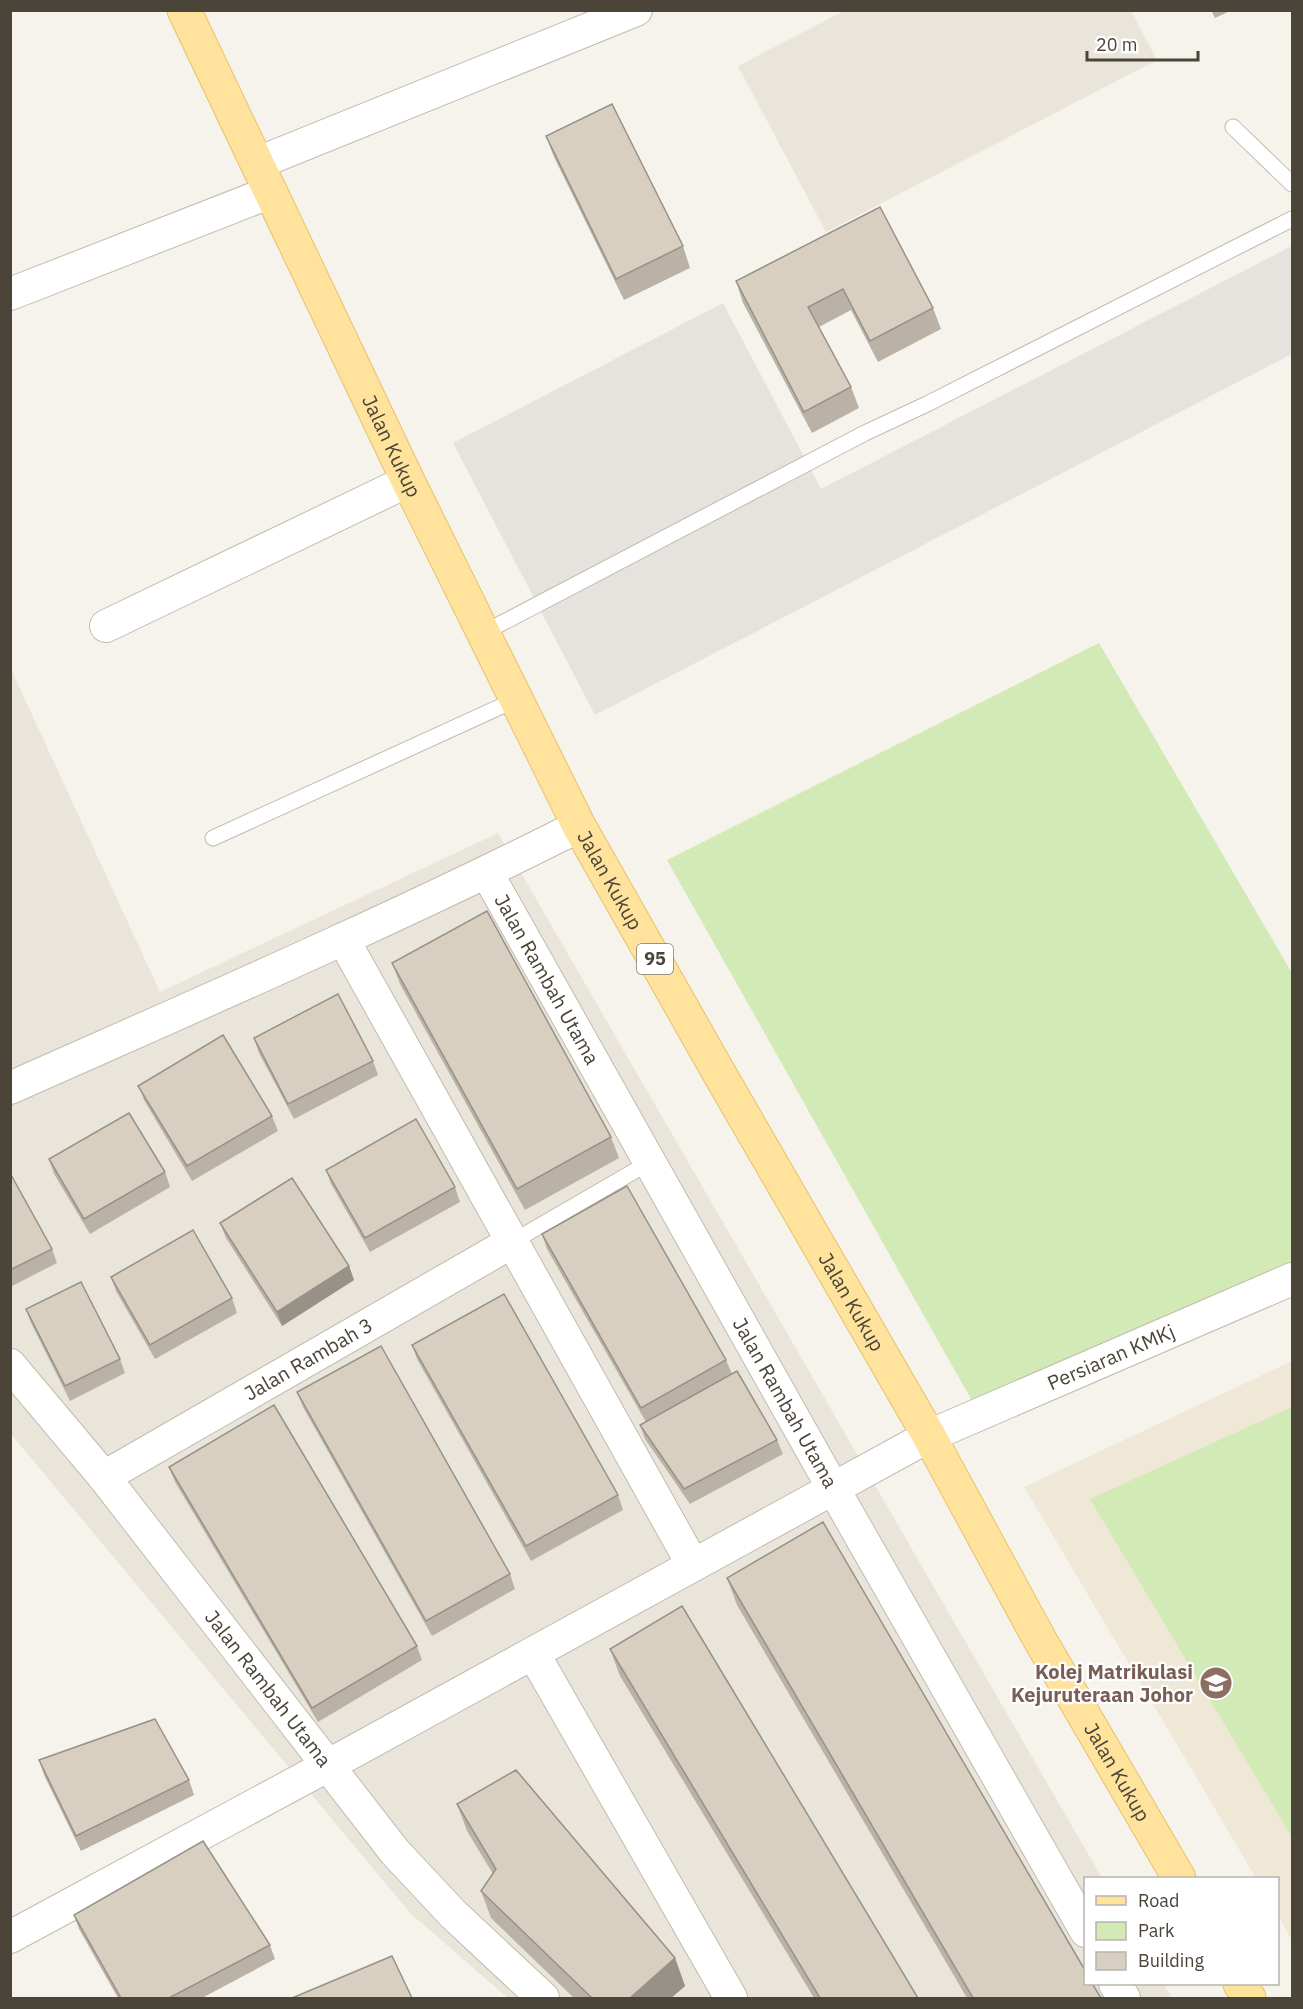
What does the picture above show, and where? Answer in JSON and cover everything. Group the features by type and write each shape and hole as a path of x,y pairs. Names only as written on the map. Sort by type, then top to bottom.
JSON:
{"main road":[{"name":"Jalan Kukup","path":"184,10 408,481 579,826 929,1436 1040,1640 1178,1877"},
{"path":"1241,1985 1249,1998"}],"street":[{"path":"258,163 636,10"},
{"path":"10,294 271,192"},
{"path":"106,626 408,481"},
{"name":"Jalan Rambah Utama","path":"10,1088 487,873 579,826"},
{"name":"Jalan Rambah Utama","path":"487,873 833,1488 1084,1927"},
{"path":"343,939 693,1565"},
{"name":"Jalan Rambah 3","path":"104,1477 512,1242"},
{"name":"Persiaran KMKj","path":"10,1937 929,1436 1293,1279"},
{"name":"Jalan Rambah Utama","path":"10,1365 104,1477 395,1851 453,1914 543,1998"},
{"path":"533,1653 731,1998"},
{"path":"1116,1985 1124,1998"}],"lane":[{"path":"1233,128 1293,183"},
{"path":"483,633 865,433 1293,219"},
{"path":"213,838 515,700"},
{"path":"512,1242 650,1162"}],"shaded area":[{"path":"844,11 1131,11 1157,60 826,232 738,66"},
{"path":"1292,246 1292,354 595,715 453,443 723,303 821,489"},
{"path":"10,667 160,992 498,833 1101,1877 1084,1877 1084,1985 1164,1985 1172,1998 508,1998 411,1914 11,1434"},
{"name":"Kolej Matrikulasi Kejuruteraan Johor","path":"1292,1361 1292,1941 1279,1917 1279,1877 1255,1877 1024,1487"}],"green space":[{"path":"1099,643 1292,973 1292,1273 976,1408 667,860"},
{"path":"1292,1407 1292,1837 1090,1499"}],"building":[{"path":"612,104 683,246 616,279 546,136"},
{"path":"880,207 933,308 870,341 843,289 808,307 851,387 804,412 736,281"},
{"path":"487,911 611,1137 517,1189 392,963"},
{"path":"338,994 373,1061 288,1104 254,1038"},
{"path":"223,1035 272,1116 187,1166 138,1086"},
{"path":"129,1113 165,1172 84,1219 49,1159"},
{"path":"416,1119 455,1187 365,1238 326,1170"},
{"path":"10,1173 52,1249 10,1270"},
{"path":"292,1178 349,1266 277,1312 220,1223"},
{"path":"627,1186 726,1360 641,1408 542,1234"},
{"path":"193,1230 232,1298 150,1345 111,1277"},
{"path":"81,1282 120,1359 65,1386 26,1309"},
{"path":"504,1294 618,1495 526,1546 412,1345"},
{"path":"381,1346 510,1574 426,1621 297,1392"},
{"path":"737,1371 777,1440 684,1489 640,1425"},
{"path":"274,1405 417,1646 312,1708 169,1467"},
{"path":"823,1522 1084,1969 1084,1985 1093,1985 1101,1998 973,1998 727,1578"},
{"path":"682,1606 918,1998 820,1998 610,1649"},
{"path":"155,1719 189,1780 76,1836 39,1760"},
{"path":"516,1770 675,1958 630,1998 592,1998 481,1891 496,1869 457,1804"},
{"path":"203,1841 270,1945 169,1998 121,1998 74,1915"},
{"path":"392,1956 412,1998 292,1998"}],"place":[{"name":"Kolej Matrikulasi Kejuruteraan Johor","path":"1216,1683"}]}
